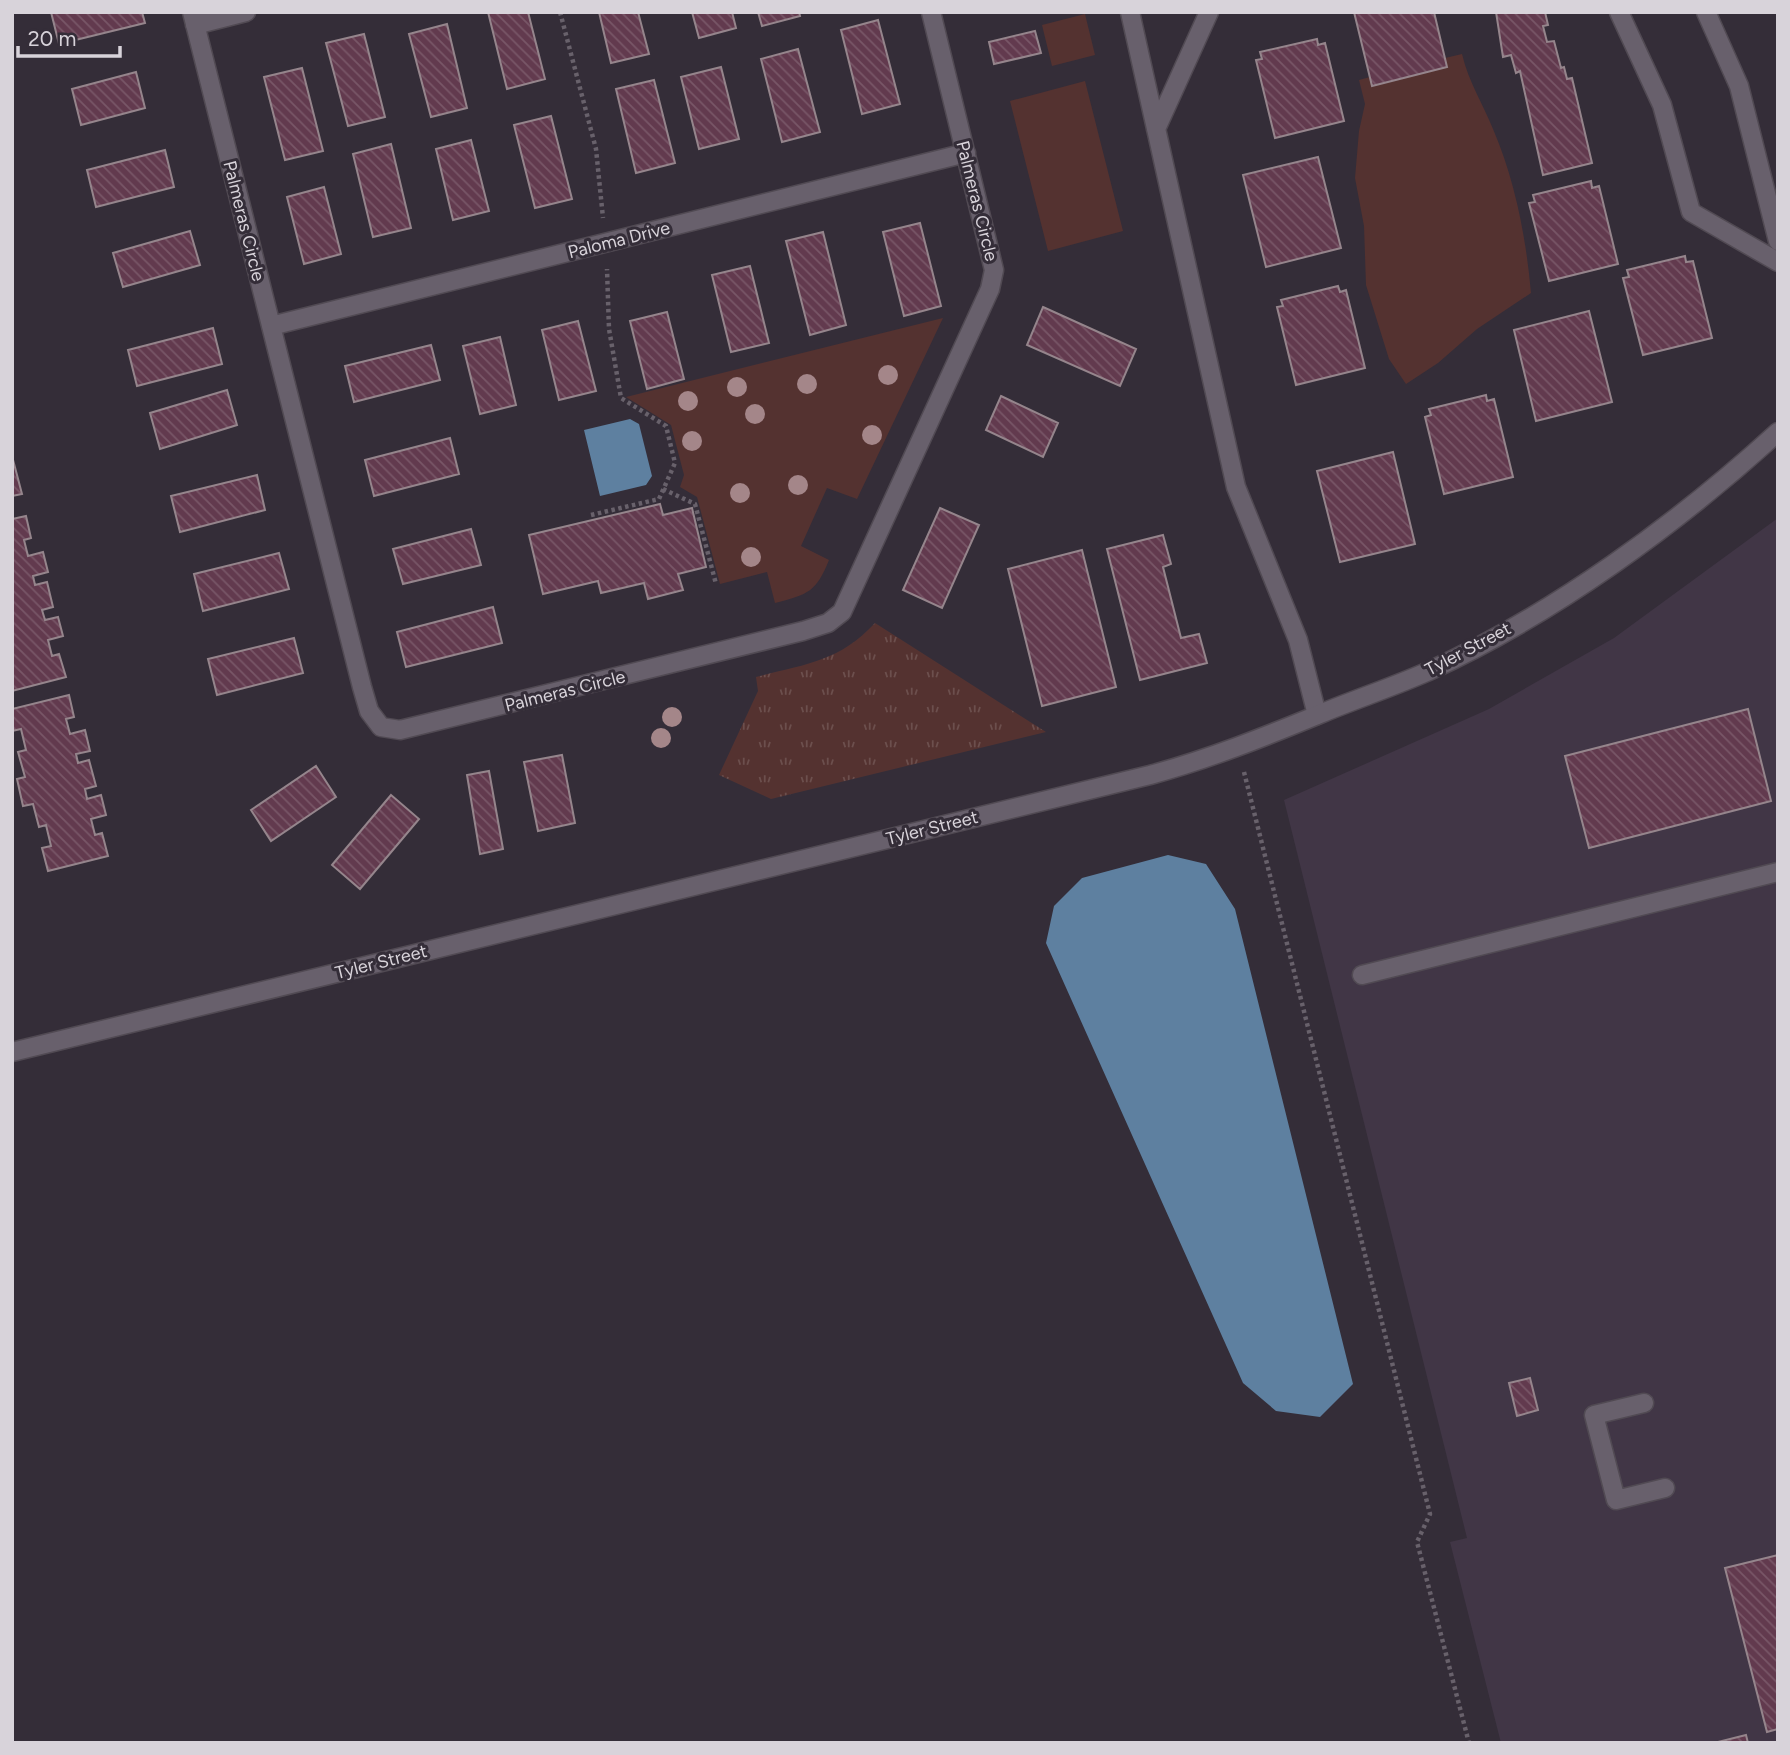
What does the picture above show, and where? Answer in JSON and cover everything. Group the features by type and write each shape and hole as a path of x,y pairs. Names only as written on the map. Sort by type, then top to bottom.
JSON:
{"street":[{"path":"193,19 246,12"},
{"name":"Palmeras Circle","path":"193,19 369,712 382,727 400,730 803,631 828,624 842,612 990,289 994,270 931,12"},
{"path":"1156,129 1209,12"},
{"path":"1619,12 1662,105 1691,212 1778,262"},
{"path":"1706,12 1739,86 1778,242"},
{"path":"1136,13 1156,129 1236,487 1298,640 1317,715"},
{"name":"Paloma Drive","path":"271,326 966,153"},
{"name":"Tyler Street","path":"12,1052 1150,775 1238,748 1430,671 1540,611 1630,551 1724,481 1778,432"},
{"path":"1362,975 1778,872"},
{"path":"1644,1402 1594,1415 1616,1500 1665,1488"}],"path":[{"path":"560,12 596,149 605,243 609,330 621,398 666,426 675,463 659,499 591,514"},
{"path":"663,489 695,504 716,584"},
{"path":"1238,748 1430,1514 1417,1542 1469,1743"}],"shaded area":[{"path":"1778,518 1778,1743 1501,1743 1450,1542 1467,1538 1284,800 1489,709 1614,638"}],"green space":[{"path":"1085,14 1095,55 1052,66 1042,25"},
{"path":"1462,54 1501,148 1513,189 1523,230 1531,293 1477,329 1438,363 1406,384 1389,359 1366,285 1364,226 1355,178 1359,131 1365,104 1359,80 1370,77 1372,85 1447,67 1445,58"},
{"path":"1085,81 1123,231 1048,251 1010,101"},
{"path":"943,318 857,499 827,488 801,546 829,560 815,585 804,594 775,603 767,572 720,584 697,497 680,487 684,475 671,425 626,397"},
{"path":"875,623 1046,732 771,799 719,775 758,691 756,677 834,654 862,636"}],"water":[{"path":"630,419 639,424 652,476 646,485 600,496 584,430"},
{"path":"1168,855 1206,864 1235,909 1353,1384 1320,1417 1276,1411 1243,1383 1046,943 1054,906 1082,878"}],"building":[{"path":"51,12 142,12 145,23 59,44"},
{"path":"488,12 528,12 545,79 507,89"},
{"path":"599,12 638,12 649,54 611,63"},
{"path":"692,12 732,12 736,28 699,38"},
{"path":"758,12 799,12 800,16 762,26"},
{"path":"1354,12 1434,12 1447,67 1372,86"},
{"path":"1496,12 1545,12 1548,25 1543,26 1547,42 1554,41 1561,68 1564,67 1567,79 1572,78 1592,163 1543,175 1520,71 1516,73 1511,55 1503,57"},
{"path":"878,20 900,104 862,114 841,30"},
{"path":"447,24 467,108 431,117 409,34"},
{"path":"1035,31 1041,53 994,64 989,42"},
{"path":"364,34 385,117 348,126 326,43"},
{"path":"1317,39 1318,45 1325,43 1344,121 1275,138 1256,60 1262,59 1260,52"},
{"path":"798,49 820,132 782,142 761,59"},
{"path":"721,67 739,139 699,149 681,77"},
{"path":"302,68 323,151 285,160 264,77"},
{"path":"136,72 145,108 81,125 72,89"},
{"path":"654,80 675,163 636,173 616,89"},
{"path":"551,116 572,199 535,208 514,125"},
{"path":"471,140 489,211 453,220 436,149"},
{"path":"391,144 411,228 373,237 353,154"},
{"path":"165,150 174,187 96,207 87,170"},
{"path":"1318,157 1341,248 1266,267 1243,175"},
{"path":"1591,181 1592,188 1599,186 1618,264 1549,281 1529,203 1535,202 1533,195"},
{"path":"324,187 341,254 304,264 287,197"},
{"path":"920,223 941,306 904,316 883,232"},
{"path":"190,231 200,265 123,287 113,253"},
{"path":"823,232 846,325 810,335 786,241"},
{"path":"1685,256 1686,262 1693,261 1712,338 1643,355 1623,278 1629,277 1627,270"},
{"path":"750,266 769,343 731,352 712,275"},
{"path":"1338,286 1340,292 1346,290 1365,368 1296,385 1277,307 1283,306 1281,300"},
{"path":"1043,307 1136,349 1120,386 1027,345"},
{"path":"1589,311 1612,402 1536,421 1514,330"},
{"path":"667,312 684,379 647,389 630,321"},
{"path":"578,321 596,391 559,400 542,330"},
{"path":"213,328 222,364 137,386 128,350"},
{"path":"500,337 516,405 480,414 463,346"},
{"path":"431,345 440,380 354,402 345,366"},
{"path":"227,390 237,425 160,449 150,413"},
{"path":"1486,395 1487,401 1494,399 1513,477 1444,494 1425,417 1431,415 1429,409"},
{"path":"1001,396 1058,423 1043,457 986,430"},
{"path":"450,438 459,474 374,496 365,460"},
{"path":"1393,452 1415,544 1340,562 1317,471"},
{"path":"12,456 22,494 12,496"},
{"path":"257,475 265,510 180,532 171,496"},
{"path":"660,504 663,515 692,508 706,567 678,574 683,590 648,599 644,583 601,593 598,581 543,594 529,535"},
{"path":"940,508 979,525 942,608 903,590"},
{"path":"26,516 31,538 24,540 28,556 43,552 48,572 33,576 35,585 47,582 53,607 42,610 45,620 58,617 63,636 48,640 52,656 59,654 66,677 12,691 12,519"},
{"path":"471,529 481,565 403,584 393,549"},
{"path":"1163,535 1171,564 1163,567 1181,638 1199,634 1207,663 1140,680 1107,549"},
{"path":"1082,550 1116,687 1042,706 1008,569"},
{"path":"279,553 289,589 203,611 194,574"},
{"path":"493,607 502,643 406,667 397,632"},
{"path":"294,638 303,673 217,695 208,659"},
{"path":"69,695 74,717 66,719 70,734 85,730 90,751 76,754 78,763 89,760 96,786 85,789 87,799 101,795 106,815 91,819 95,835 102,833 108,856 48,871 42,848 51,846 46,825 39,827 33,804 23,806 17,779 25,777 18,752 26,750 21,729 12,731 12,709"},
{"path":"1748,709 1771,801 1589,848 1565,756"},
{"path":"562,755 575,823 538,831 524,762"},
{"path":"316,766 336,797 271,841 251,810"},
{"path":"489,771 503,849 480,854 467,775"},
{"path":"391,795 419,819 360,889 332,865"},
{"path":"1530,1378 1538,1410 1517,1416 1509,1383"},
{"path":"1778,1555 1778,1729 1767,1732 1725,1568"},
{"path":"1746,1735 1748,1743 1714,1743"}]}
